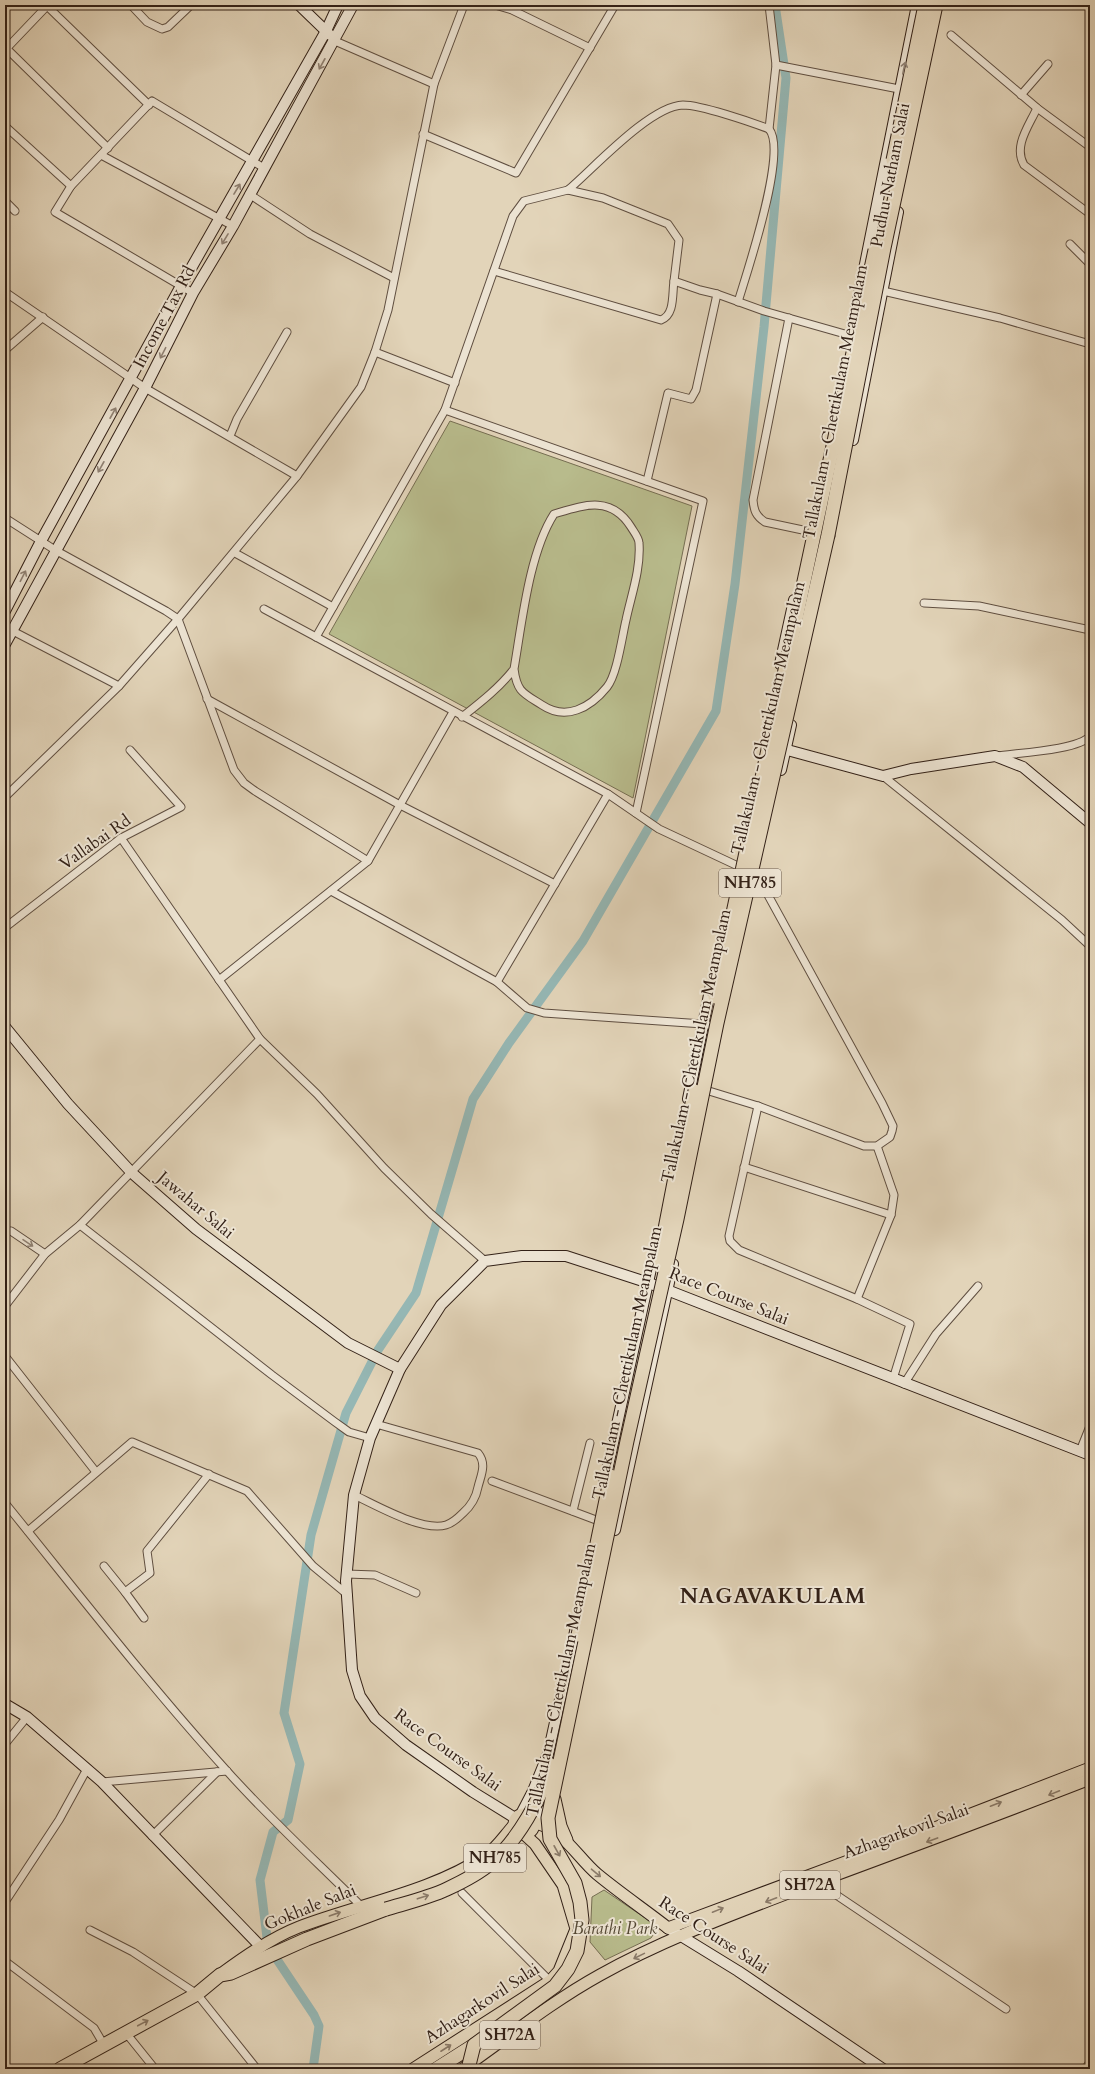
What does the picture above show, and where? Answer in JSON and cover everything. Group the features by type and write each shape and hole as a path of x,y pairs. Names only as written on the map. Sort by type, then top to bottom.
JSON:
{"highway":[{"name":"Tallakulam - Chettikulam Meampalam","path":"220,1975 236,1972 275,1954 386,1909 445,1890 470,1877 491,1863 520,1829 536,1804 547,1779 554,1754 588,1584 658,1265 677,1167 701,1065 843,404 925,5"},
{"name":"Tallakulam - Chettikulam Meampalam","path":"477,2051 555,1986 568,1969 577,1951 582,1920 580,1902 575,1883 550,1839 548,1818 628,1440 677,1220 717,1023 828,535 884,248 936,5"},
{"name":"Gokhale Salai","path":"60,2069 197,1994 220,1975"},
{"name":"NH785","path":"436,2069 477,2051"},
{"path":"468,2069 477,2051"}],"main road":[{"path":"299,5 335,41"},
{"name":"Income Tax Rd","path":"5,610 41,541 132,379 181,286 326,31 338,5"},
{"name":"Income Tax Rd","path":"5,644 8,629 55,550 145,388 193,293 233,226 335,41 353,5"},
{"name":"Pudhu Natham Salai","path":"517,1819 533,1791 548,1754 576,1625 596,1520 649,1283 763,743 834,421 917,5"},
{"name":"Pudhu Natham Salai","path":"535,1822 551,1808 567,1757 668,1291 676,1246 722,1028 833,536 873,342 900,199 942,5"},
{"path":"763,743 883,776 911,769 995,756 1023,767 1090,822"},
{"name":"Jawahar Salai","path":"5,1027 68,1104 132,1172 196,1229 348,1343 369,1353 383,1362 400,1369"},
{"name":"Race Course Salai","path":"517,1819 474,1792 406,1745 375,1718 360,1696 352,1670 347,1574 354,1495 370,1438 400,1369 441,1305 485,1261 522,1256 566,1256 649,1283 904,1384 1090,1455"},
{"path":"5,1704 27,1717 102,1782 152,1836 263,1945"},
{"name":"Azhagarkovil Salai","path":"463,2069 477,2051 599,1976 662,1944 817,1882 979,1823 1082,1778 1090,1768"},
{"name":"Azhagarkovil Salai","path":"668,1928 883,1848 1082,1778"},
{"path":"555,1799 561,1826 569,1845"},
{"path":"530,1815 535,1822 533,1830 524,1834 517,1832 517,1819 530,1815"},
{"name":"Gokhale Salai","path":"220,1975 276,1937 299,1927 428,1884 466,1867 487,1855 517,1819"},
{"name":"Race Course Salai","path":"535,1822 546,1825 569,1845 597,1874 680,1937 738,1971 883,2069"},
{"name":"Azhagarkovil Salai","path":"413,2069 550,1981 559,1971 576,1929 563,1885 535,1844 524,1834"},
{"path":"662,1944 668,1928"},
{"path":"476,2069 477,2051"}],"street":[{"path":"108,148 6,48 47,5 148,105"},
{"path":"131,5 147,22 162,29 168,27 191,5"},
{"path":"5,797 119,686 178,620 235,553 297,476 361,387 375,352 388,310 434,84 464,5"},
{"path":"495,5 512,10 590,48"},
{"path":"423,134 516,174 615,5"},
{"path":"769,5 778,65 769,129"},
{"path":"952,35 1037,108 1090,147"},
{"path":"335,41 434,84"},
{"path":"1021,95 1048,64"},
{"path":"778,65 900,89"},
{"path":"193,293 55,212 71,186 152,102 264,168"},
{"path":"568,190 647,120 662,110 684,105 714,112 769,129 773,134 774,144 769,189 738,302"},
{"path":"1037,108 1019,147 1019,158 1024,165 1090,214"},
{"path":"5,126 71,186"},
{"path":"101,155 233,226"},
{"path":"316,637 445,410 513,216 524,201 568,190 603,198 668,224 679,240 670,312 666,318 661,320 494,271"},
{"path":"250,194 310,234 394,278"},
{"path":"5,201 15,211"},
{"path":"1070,244 1090,264"},
{"path":"674,281 717,294 767,312 873,342"},
{"path":"883,291 1000,318 1090,344"},
{"path":"5,292 145,388 297,476"},
{"path":"647,481 668,393 691,399 696,390 717,294"},
{"path":"5,350 43,317"},
{"path":"789,318 753,500 754,510 757,517 765,522 833,536"},
{"path":"230,436 237,419 287,332"},
{"path":"375,352 455,383"},
{"path":"445,410 703,501 636,813"},
{"path":"462,717 485,700 514,669 534,560 544,529 554,514 585,504 605,506 624,516 639,541 639,560 617,662 608,686 590,704 568,713 545,708 526,696 516,685 514,669"},
{"path":"5,518 55,550 166,611 178,620 234,770 244,783 368,861"},
{"path":"235,553 333,607"},
{"path":"924,603 979,606 1090,630"},
{"path":"264,609 462,717 608,794 659,829 757,875 882,1103 893,1126 890,1137 876,1146 864,1146 758,1106 709,1091"},
{"path":"8,629 119,686"},
{"path":"207,699 400,805 555,884"},
{"path":"219,980 368,861 453,712"},
{"path":"995,756 1074,746 1086,741 1090,736"},
{"name":"Vallabai Rd","path":"7,926 121,838 181,807 130,750"},
{"path":"883,776 1062,920 1090,946"},
{"path":"497,982 608,794"},
{"path":"121,838 260,1040 316,1094 384,1168 440,1223 485,1261"},
{"path":"331,891 497,982 528,1008 544,1014 703,1024 722,1028"},
{"path":"5,1306 46,1254 80,1225 260,1040"},
{"path":"758,1106 729,1236 733,1246 857,1299 910,1324 893,1379"},
{"path":"857,1299 891,1215 894,1195 893,1188 876,1146"},
{"path":"744,1167 891,1215"},
{"path":"80,1225 272,1375 335,1422 349,1432 370,1438"},
{"path":"11,1231 46,1254"},
{"path":"904,1384 936,1334 978,1286"},
{"path":"5,1356 96,1472"},
{"path":"354,1495 392,1512 431,1526 445,1525 456,1520 471,1506 477,1493 484,1465 482,1458 478,1453 376,1424"},
{"path":"1080,1451 1090,1426"},
{"path":"28,1531 132,1442 247,1491 313,1566 348,1595"},
{"path":"573,1511 590,1443"},
{"path":"125,1592 150,1573 146,1551 209,1474"},
{"path":"492,1481 596,1520"},
{"path":"5,1503 114,1641 227,1770 274,1821 361,1906"},
{"path":"104,1566 144,1618"},
{"path":"347,1574 375,1575 416,1593"},
{"path":"5,1744 27,1717"},
{"path":"5,1902 59,1820 87,1769"},
{"path":"102,1782 227,1770"},
{"path":"152,1836 217,1772"},
{"path":"817,1882 1006,2010"},
{"path":"462,1893 550,1981"},
{"path":"90,1930 133,1952 197,1994 257,2069"},
{"path":"5,1961 94,2028 104,2045"},
{"path":"126,2033 155,2069"}],"green space":[{"path":"450,421 692,506 633,798 329,634"},
{"name":"Barathi Park","path":"604,1890 651,1922 657,1929 651,1938 605,1960 590,1942 592,1897"},
{"path":"1090,2055 1090,2069 1080,2069"}],"waterway":[{"path":"313,2069 319,2026 314,2015 268,1946 260,1880 273,1832 288,1820 300,1764 284,1713 311,1535 346,1413 378,1350 416,1293 473,1099 509,1043 583,941 716,711 735,584 764,327 786,78 775,5"}],"district":[{"name":"NAGAVAKULAM","path":"773,1596"}]}
